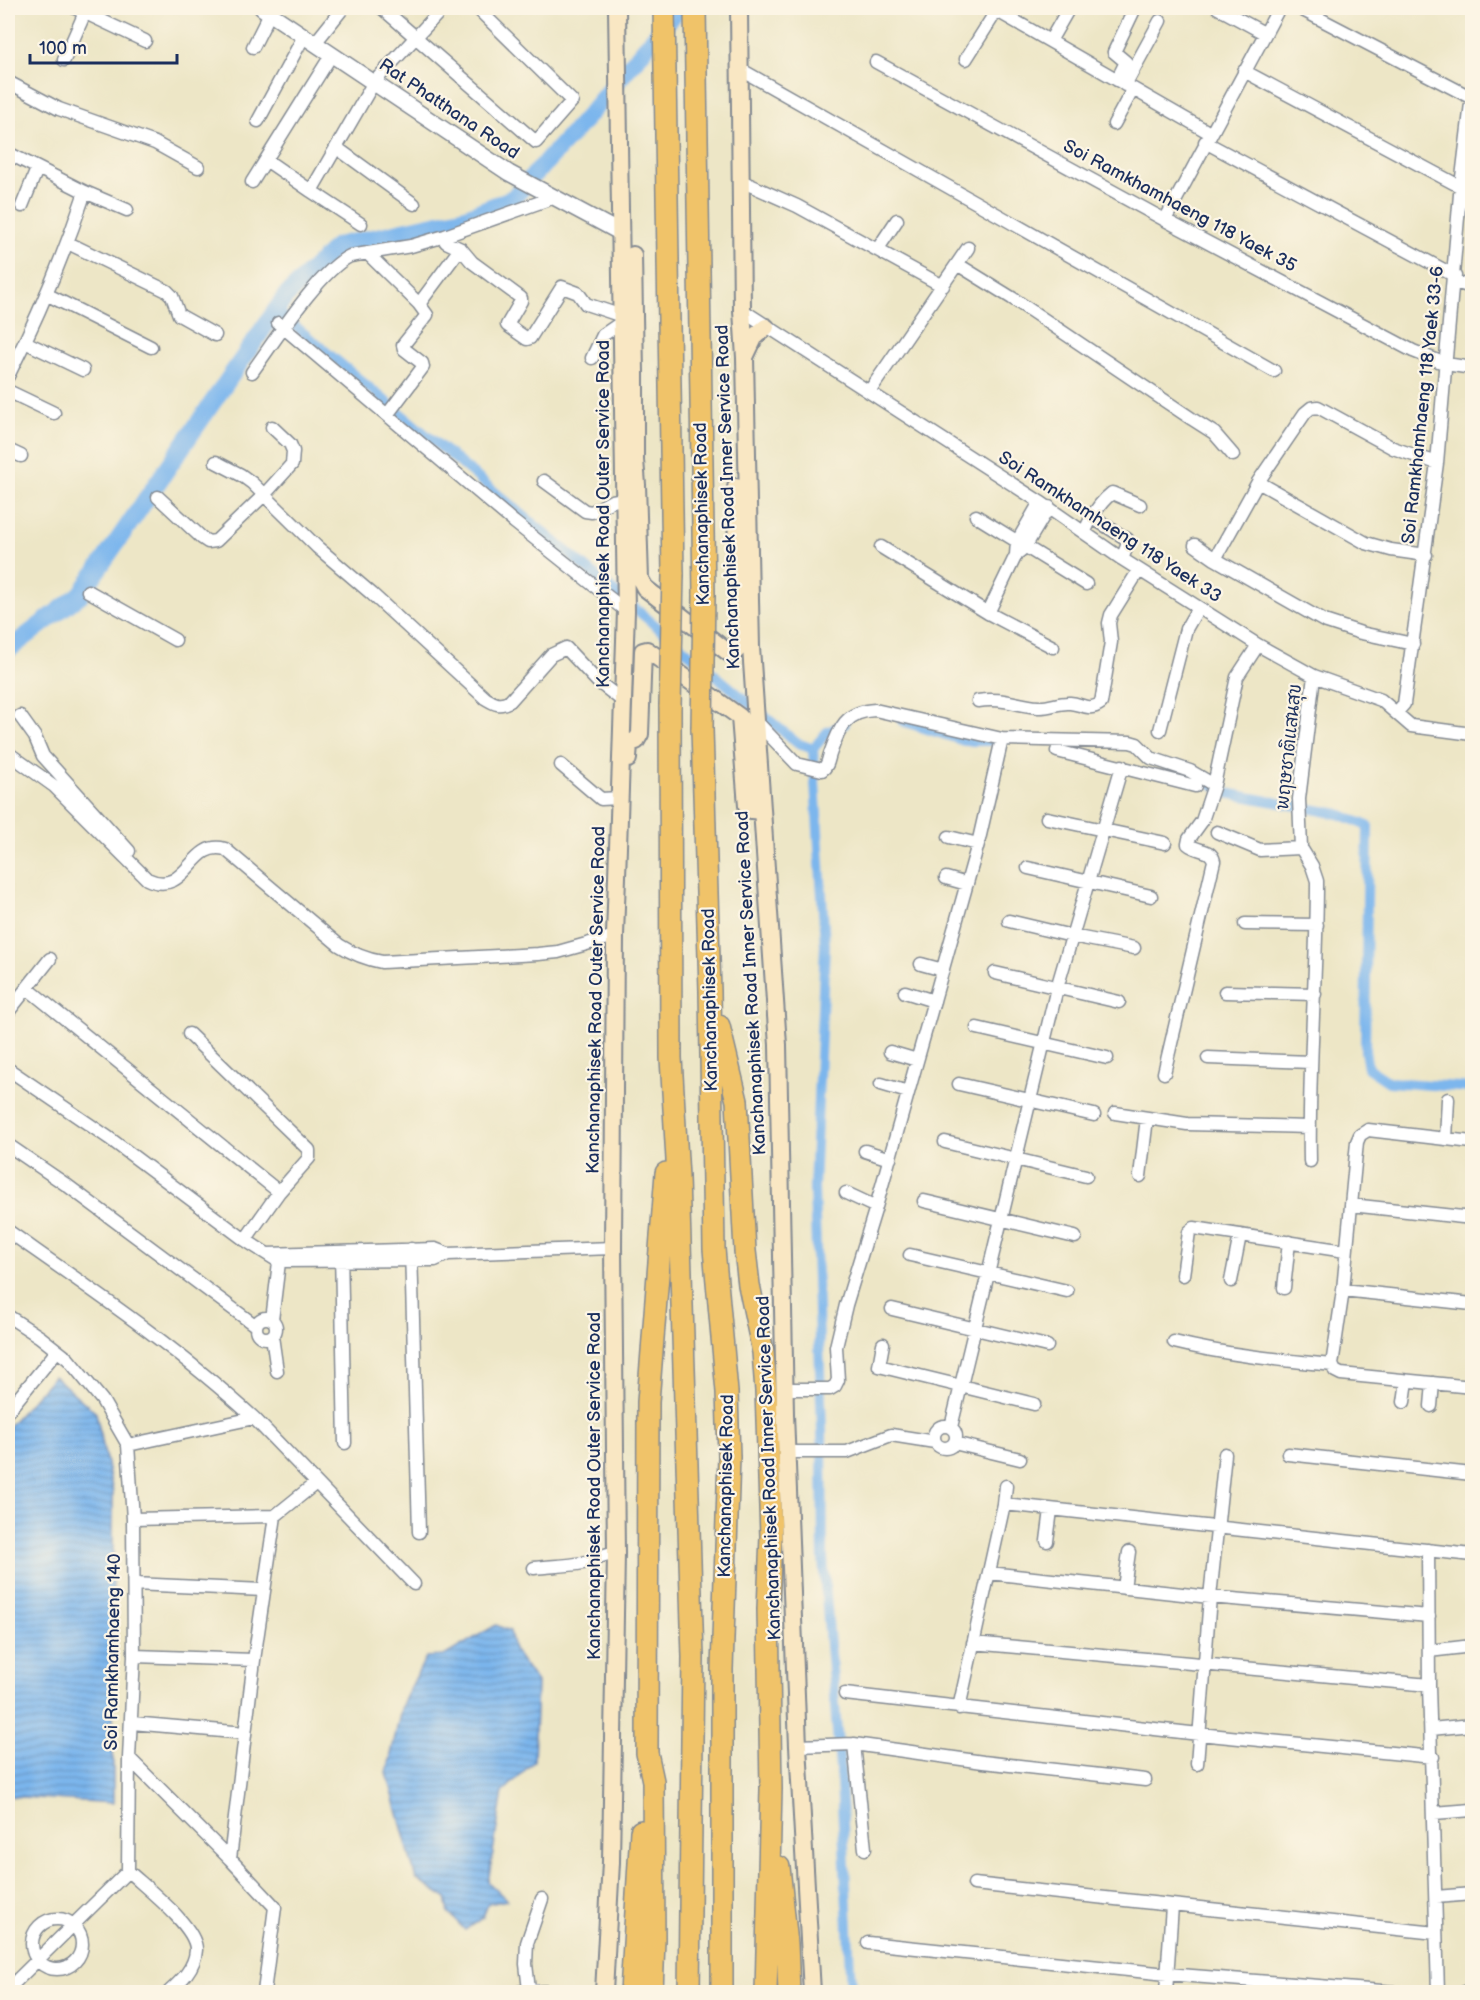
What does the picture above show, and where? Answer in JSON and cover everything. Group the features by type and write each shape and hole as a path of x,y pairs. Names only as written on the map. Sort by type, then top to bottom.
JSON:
{"highway":[{"name":"Kanchanaphisek Road","path":"664,8 673,574 670,706 671,1058 678,1177 693,1657 689,1992"},
{"name":"Kanchanaphisek Road","path":"695,8 704,595 702,729 710,991 714,1249 728,1392 729,1457 722,1669 722,1992"},
{"path":"710,991 737,1101 745,1251 749,1285 763,1352 766,1391 771,1536 768,1609 771,1789 766,1992"},
{"path":"631,1992 647,1753 648,1402 666,1176 671,1058"},
{"path":"647,1753 653,1781 652,1992"},
{"path":"771,1789 787,1944 789,1992"}],"main road":[{"name":"Kanchanaphisek Road Inner Service Road","path":"739,8 742,310 751,647 778,1046 784,1389 793,1452 798,1746 812,1992"},
{"name":"Kanchanaphisek Road Outer Service Road","path":"604,1992 611,1862 616,1553 613,1248 615,936 623,701 629,612 624,499 621,233 624,130 622,15"},
{"path":"624,130 635,362 635,460 642,584 729,653 737,650 738,645 735,343 742,310"},
{"path":"745,358 755,336 766,327"},
{"path":"629,578 635,460"},
{"path":"611,1862 618,1859 620,1845 624,1549 622,1074 629,742 629,612"},
{"path":"629,742 636,741 640,734 643,651 646,650 740,717 747,806 751,810 762,811"}],"street":[{"path":"258,121 309,39 343,8"},
{"path":"382,8 536,142 572,101 477,8"},
{"path":"311,191 374,82 442,8"},
{"path":"1050,41 1069,8"},
{"path":"1125,85 1126,62 1114,52 1135,8"},
{"path":"1218,8 1264,33"},
{"path":"1165,220 1279,8"},
{"path":"1299,8 1472,97"},
{"path":"64,60 82,9 145,41"},
{"path":"966,59 994,9 1125,85 1208,138 1454,279 1473,287"},
{"path":"252,47 266,10"},
{"name":"Rat Phatthana Road","path":"266,10 509,173 546,195 621,233"},
{"path":"1114,124 1125,85 1160,21"},
{"path":"252,182 332,54"},
{"name":"Soi Ramkhamhaeng 118 Yaek 35","path":"876,62 1165,220 1413,351 1446,363 1473,368"},
{"path":"738,68 1274,371"},
{"path":"1244,71 1465,192"},
{"path":"8,82 59,108 156,143 198,167"},
{"name":"Soi Ramkhamhaeng 118 Yaek 33-6","path":"1396,713 1404,704 1426,555 1465,192 1472,97"},
{"path":"337,148 414,204"},
{"path":"8,153 37,170 127,210"},
{"path":"266,160 361,224"},
{"path":"22,206 37,170"},
{"path":"741,181 796,206 943,286"},
{"path":"8,376 68,243 85,192"},
{"path":"252,372 285,324 321,281 343,260 350,256 411,246 444,236 546,195"},
{"path":"877,250 897,220"},
{"path":"444,236 447,243 460,249 472,262 520,298 521,301 507,325 527,339 530,338 562,287 578,293 586,304 622,319 603,335 592,358"},
{"path":"68,243 167,291 172,296 179,315 215,335"},
{"path":"869,392 968,248"},
{"path":"419,304 460,249"},
{"path":"367,253 419,304 427,315 403,345 404,349 422,363 423,367 390,410"},
{"path":"957,264 1012,298 1214,434 1233,455"},
{"path":"46,294 151,347"},
{"name":"Soi Ramkhamhaeng 118 Yaek 33","path":"742,310 1045,504 1122,559 1258,645 1314,676 1381,700 1411,726 1473,734"},
{"path":"285,324 390,410 514,522 629,612"},
{"path":"25,342 82,370"},
{"path":"8,391 54,413"},
{"path":"1215,559 1258,482 1305,413 1311,408 1318,407 1393,448 1437,463"},
{"path":"158,497 202,538 212,542 288,470 293,459 293,451 290,444 272,428"},
{"path":"8,450 21,456"},
{"path":"216,462 241,475 317,547 372,594 485,698 496,705 502,705 510,700 551,655 566,648 583,668 623,701"},
{"path":"544,481 585,510 592,512 612,501 624,499"},
{"path":"1258,482 1366,543 1391,550 1426,555"},
{"path":"1085,531 1091,517 1105,498 1112,493 1140,505"},
{"path":"988,614 1019,548 1045,504"},
{"path":"976,516 1019,548 1086,584"},
{"path":"1091,517 1127,539 1122,559"},
{"path":"1195,545 1215,559 1324,621 1362,633 1413,644"},
{"path":"881,547 988,614 1053,647"},
{"path":"978,701 989,699 1013,701 1039,707 1072,703 1093,708 1101,703 1111,642 1109,623 1111,615 1139,570"},
{"path":"88,591 175,640"},
{"path":"1160,730 1186,629 1198,608"},
{"path":"1164,1073 1214,861 1213,855 1209,852 1193,848 1188,844 1214,785 1238,677 1258,645"},
{"name":"พฤษชาติแสนสุข","path":"1310,1161 1309,1127 1317,881 1301,848 1299,805 1314,676"},
{"path":"756,720 796,764 822,770 826,768 831,751 847,720 857,711 875,710 1002,739 1130,742 1137,744 1151,758 1190,771 1214,785"},
{"path":"20,716 35,737 43,756 142,875 155,882 162,884 177,879 201,854 209,849 214,847 225,849 339,945 354,955 382,962 558,952 615,936"},
{"path":"784,1389 830,1389 838,1380 836,1347 846,1305 890,1159 967,884 1002,739"},
{"path":"1057,751 1195,786"},
{"path":"8,753 54,786 103,829"},
{"path":"561,765 601,799 608,801 619,798"},
{"path":"951,1427 1057,988 1122,766"},
{"path":"1047,818 1165,843"},
{"path":"1217,832 1260,850 1301,848"},
{"path":"949,837 978,844"},
{"path":"1028,868 1151,896"},
{"path":"946,878 967,884"},
{"path":"1009,921 1134,948"},
{"path":"1245,924 1317,925"},
{"path":"9,1006 50,959"},
{"path":"921,964 943,970"},
{"path":"995,973 1119,1002"},
{"path":"27,988 279,1192"},
{"path":"905,992 934,1001"},
{"path":"1225,992 1315,994"},
{"path":"977,1028 1107,1058"},
{"path":"189,1034 309,1150 309,1158 279,1192 245,1240"},
{"path":"890,1052 917,1060"},
{"path":"1208,1058 1311,1062"},
{"path":"8,1069 109,1138 245,1240 275,1256 411,1255 435,1260 448,1254 613,1248"},
{"path":"881,1084 908,1092"},
{"path":"959,1084 1094,1115"},
{"path":"1446,1139 1448,1099"},
{"path":"1115,1113 1187,1124 1309,1127"},
{"path":"1140,1176 1147,1118"},
{"path":"1473,1142 1368,1130 1360,1135 1356,1142 1343,1290 1332,1365 1335,1371 1341,1374 1473,1387"},
{"path":"945,1142 1086,1176"},
{"path":"8,1145 77,1193 256,1326"},
{"path":"865,1151 890,1159"},
{"path":"846,1193 876,1207"},
{"path":"924,1201 1075,1237"},
{"path":"1351,1204 1473,1218"},
{"path":"1183,1275 1191,1229 1194,1228 1345,1251"},
{"path":"8,1231 135,1320 227,1393 254,1418 414,1584"},
{"path":"1231,1281 1240,1235"},
{"path":"1284,1288 1289,1242"},
{"path":"411,1255 419,1532"},
{"path":"910,1255 1067,1291"},
{"path":"275,1256 272,1320 276,1326 273,1336 277,1371"},
{"path":"341,1257 345,1443"},
{"path":"1343,1290 1473,1304"},
{"path":"892,1309 1047,1346"},
{"name":"Soi Ramkhamhaeng 140","path":"8,1316 68,1359 102,1400 128,1445 134,1519 134,1656 129,1758 128,1871"},
{"path":"272,1320 262,1318 256,1326 257,1333 262,1338 273,1336"},
{"path":"1174,1342 1286,1361 1332,1365"},
{"path":"884,1344 879,1366 1034,1404"},
{"path":"8,1408 57,1351"},
{"path":"1404,1402 1407,1381"},
{"path":"1431,1406 1433,1383"},
{"path":"128,1445 254,1418"},
{"path":"935,1442 934,1435 937,1428 944,1425 951,1427 956,1433 954,1443"},
{"path":"793,1452 843,1452 863,1447 891,1435 935,1442 944,1448 954,1443 1020,1459"},
{"path":"1197,1764 1210,1597 1225,1454"},
{"path":"1288,1454 1473,1474"},
{"path":"134,1519 275,1516 316,1484"},
{"path":"959,1708 1006,1486"},
{"path":"1004,1504 1473,1555"},
{"path":"1047,1541 1051,1510"},
{"path":"230,1859 254,1660 275,1516"},
{"path":"1428,1550 1429,1686 1433,1757 1438,1992"},
{"path":"1124,1588 1129,1552"},
{"path":"534,1568 591,1561 605,1553 616,1553"},
{"path":"989,1573 1210,1597 1429,1616"},
{"path":"134,1584 264,1590"},
{"path":"973,1644 1429,1686"},
{"path":"1429,1651 1473,1646"},
{"path":"134,1656 254,1660"},
{"path":"844,1694 1199,1734 1433,1757"},
{"path":"132,1723 245,1733"},
{"path":"1431,1729 1473,1725"},
{"path":"798,1746 854,1744 983,1762 1144,1780"},
{"path":"854,1744 865,1849"},
{"path":"129,1758 230,1859 274,1907 264,1992"},
{"path":"1434,1813 1473,1810"},
{"path":"8,1989 128,1871 183,1924 194,1938 196,1950 193,1962 186,1975 170,1992"},
{"path":"974,1884 1436,1933"},
{"path":"1436,1897 1473,1894"},
{"path":"542,1899 527,1943 524,1991 552,1992"},
{"path":"1166,1992 1172,1906"},
{"path":"56,1918 72,1926 81,1939 82,1948 78,1957 72,1965 57,1969 49,1967 39,1958 31,1943 39,1925 45,1920 56,1918"},
{"path":"868,1943 1167,1974 1394,1992"},
{"path":"1464,1992 1473,1991"}],"water":[{"path":"54,1376 96,1413 113,1492 113,1803 8,1796 8,1427"},
{"path":"496,1625 510,1631 514,1650 537,1683 534,1761 503,1792 488,1882 507,1900 488,1904 483,1917 465,1930 449,1913 446,1898 416,1879 387,1773 402,1705 426,1657 444,1656"}],"waterway":[{"path":"8,650 81,594 285,297 337,246 466,217 513,198 581,124 679,8"},
{"path":"276,310 797,743 813,749 827,732 845,724"},
{"path":"902,721 964,741 998,741"},
{"path":"813,749 825,945 814,1188 822,1432 823,1558 841,1781 851,1992"},
{"path":"1209,782 1226,793 1339,814 1368,826 1365,1051 1368,1068 1389,1082 1472,1088"}]}
